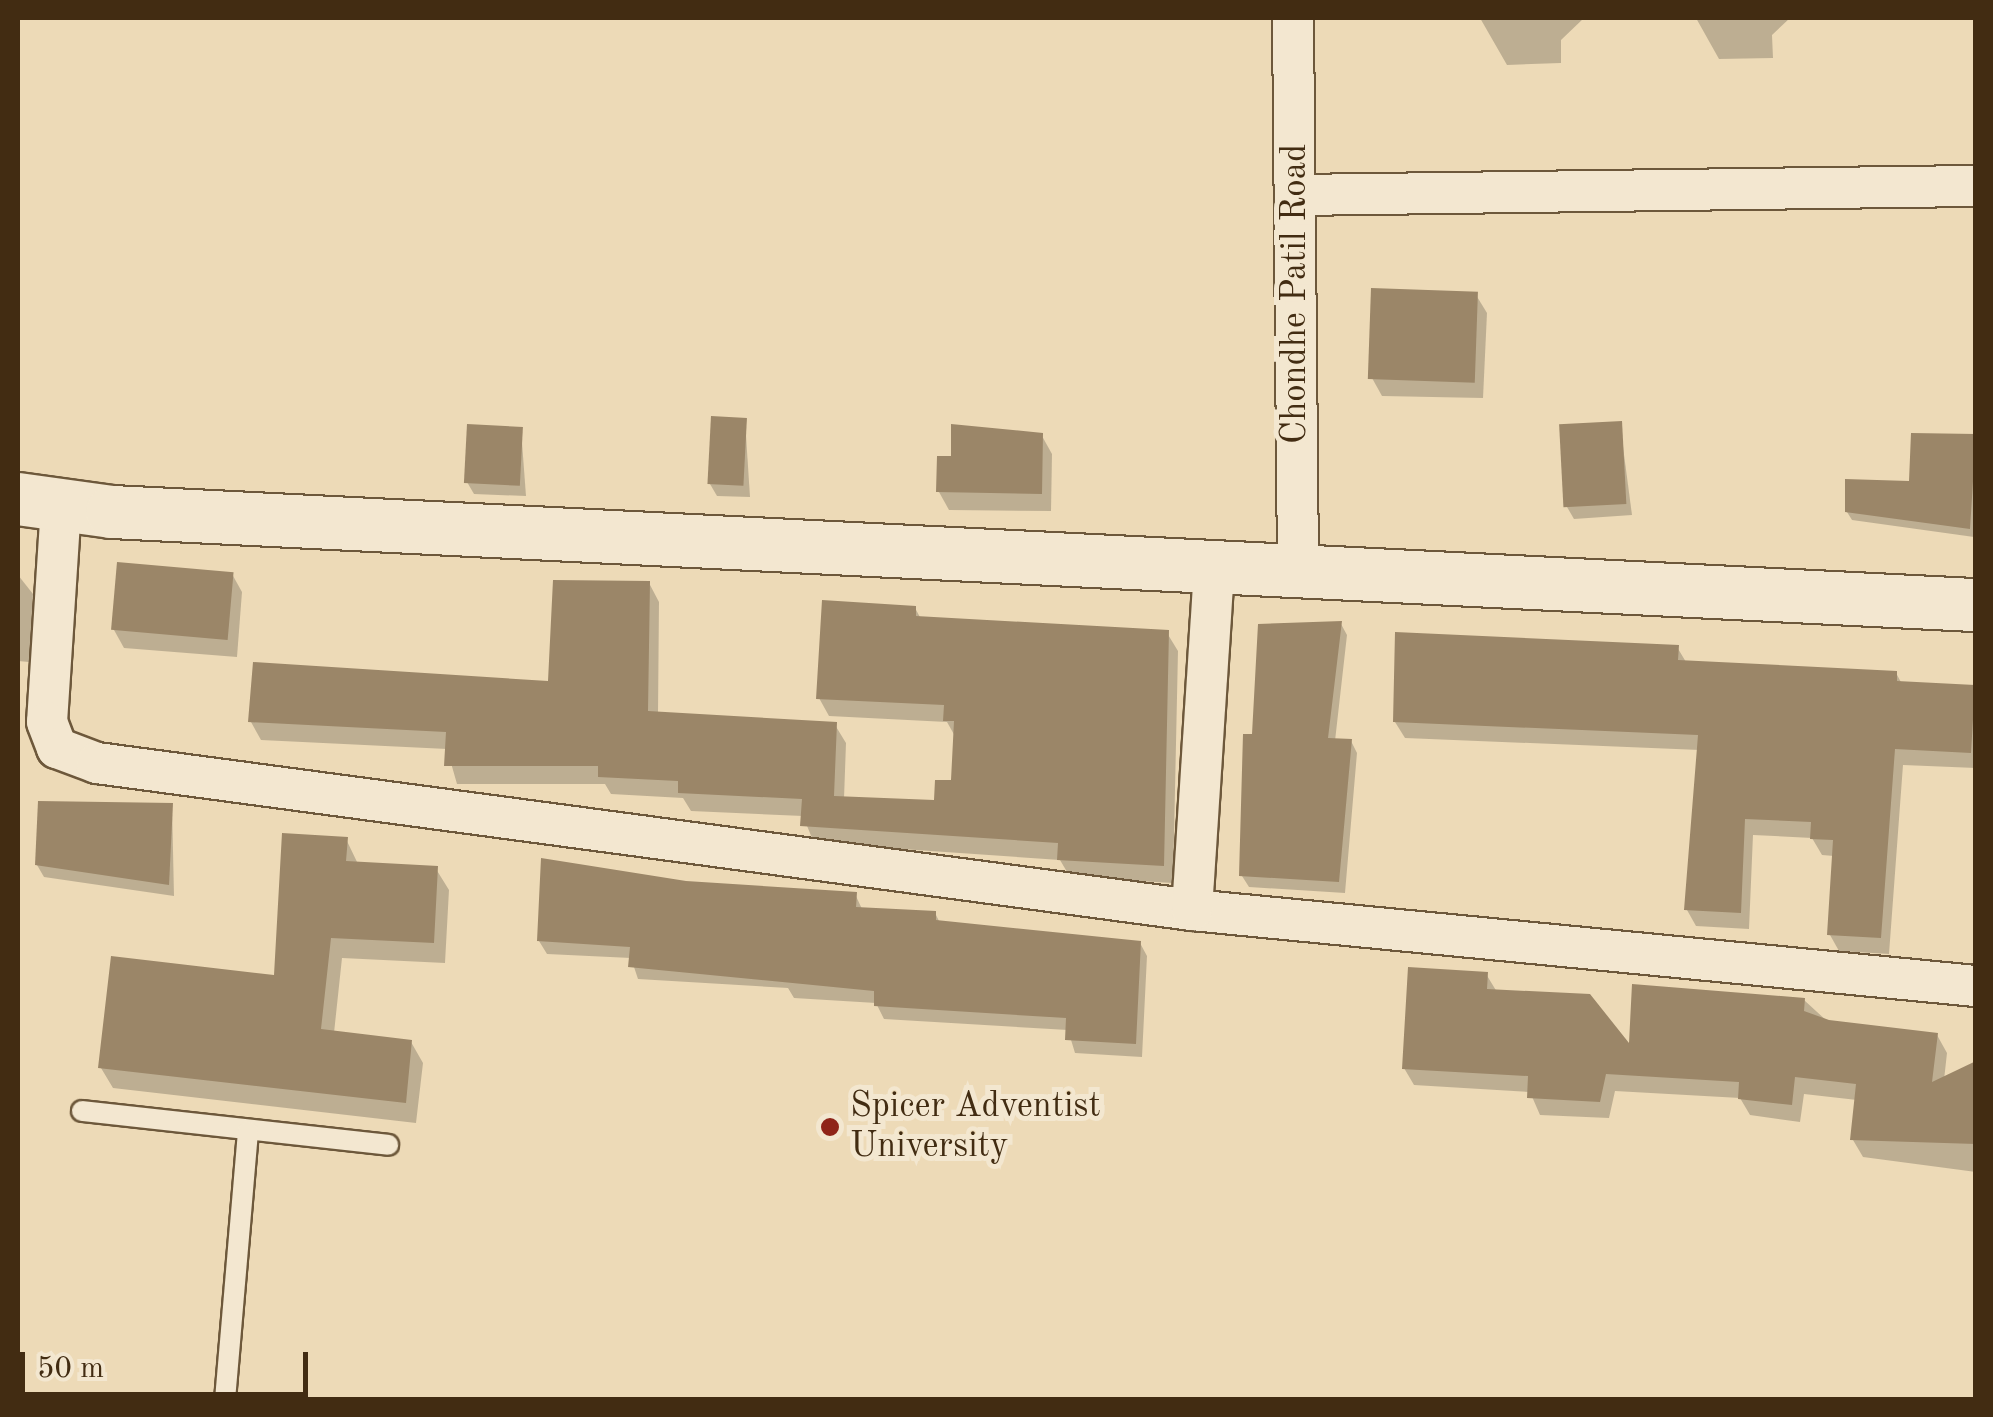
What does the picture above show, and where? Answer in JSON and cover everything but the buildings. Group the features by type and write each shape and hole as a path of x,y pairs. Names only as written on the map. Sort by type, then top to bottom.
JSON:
{"street":[{"name":"Chondhe Patil Road","path":"1293,18 1298,571"},
{"path":"1295,195 1976,186"},
{"path":"1976,605 39,503 48,722 57,748 97,763 1192,910 1976,986"},
{"path":"1192,910 1214,567"}],"lane":[{"path":"82,1111 388,1145"},
{"path":"225,1400 248,1132"}],"place":[{"name":"Spicer Adventist University","path":"830,1127"}]}
